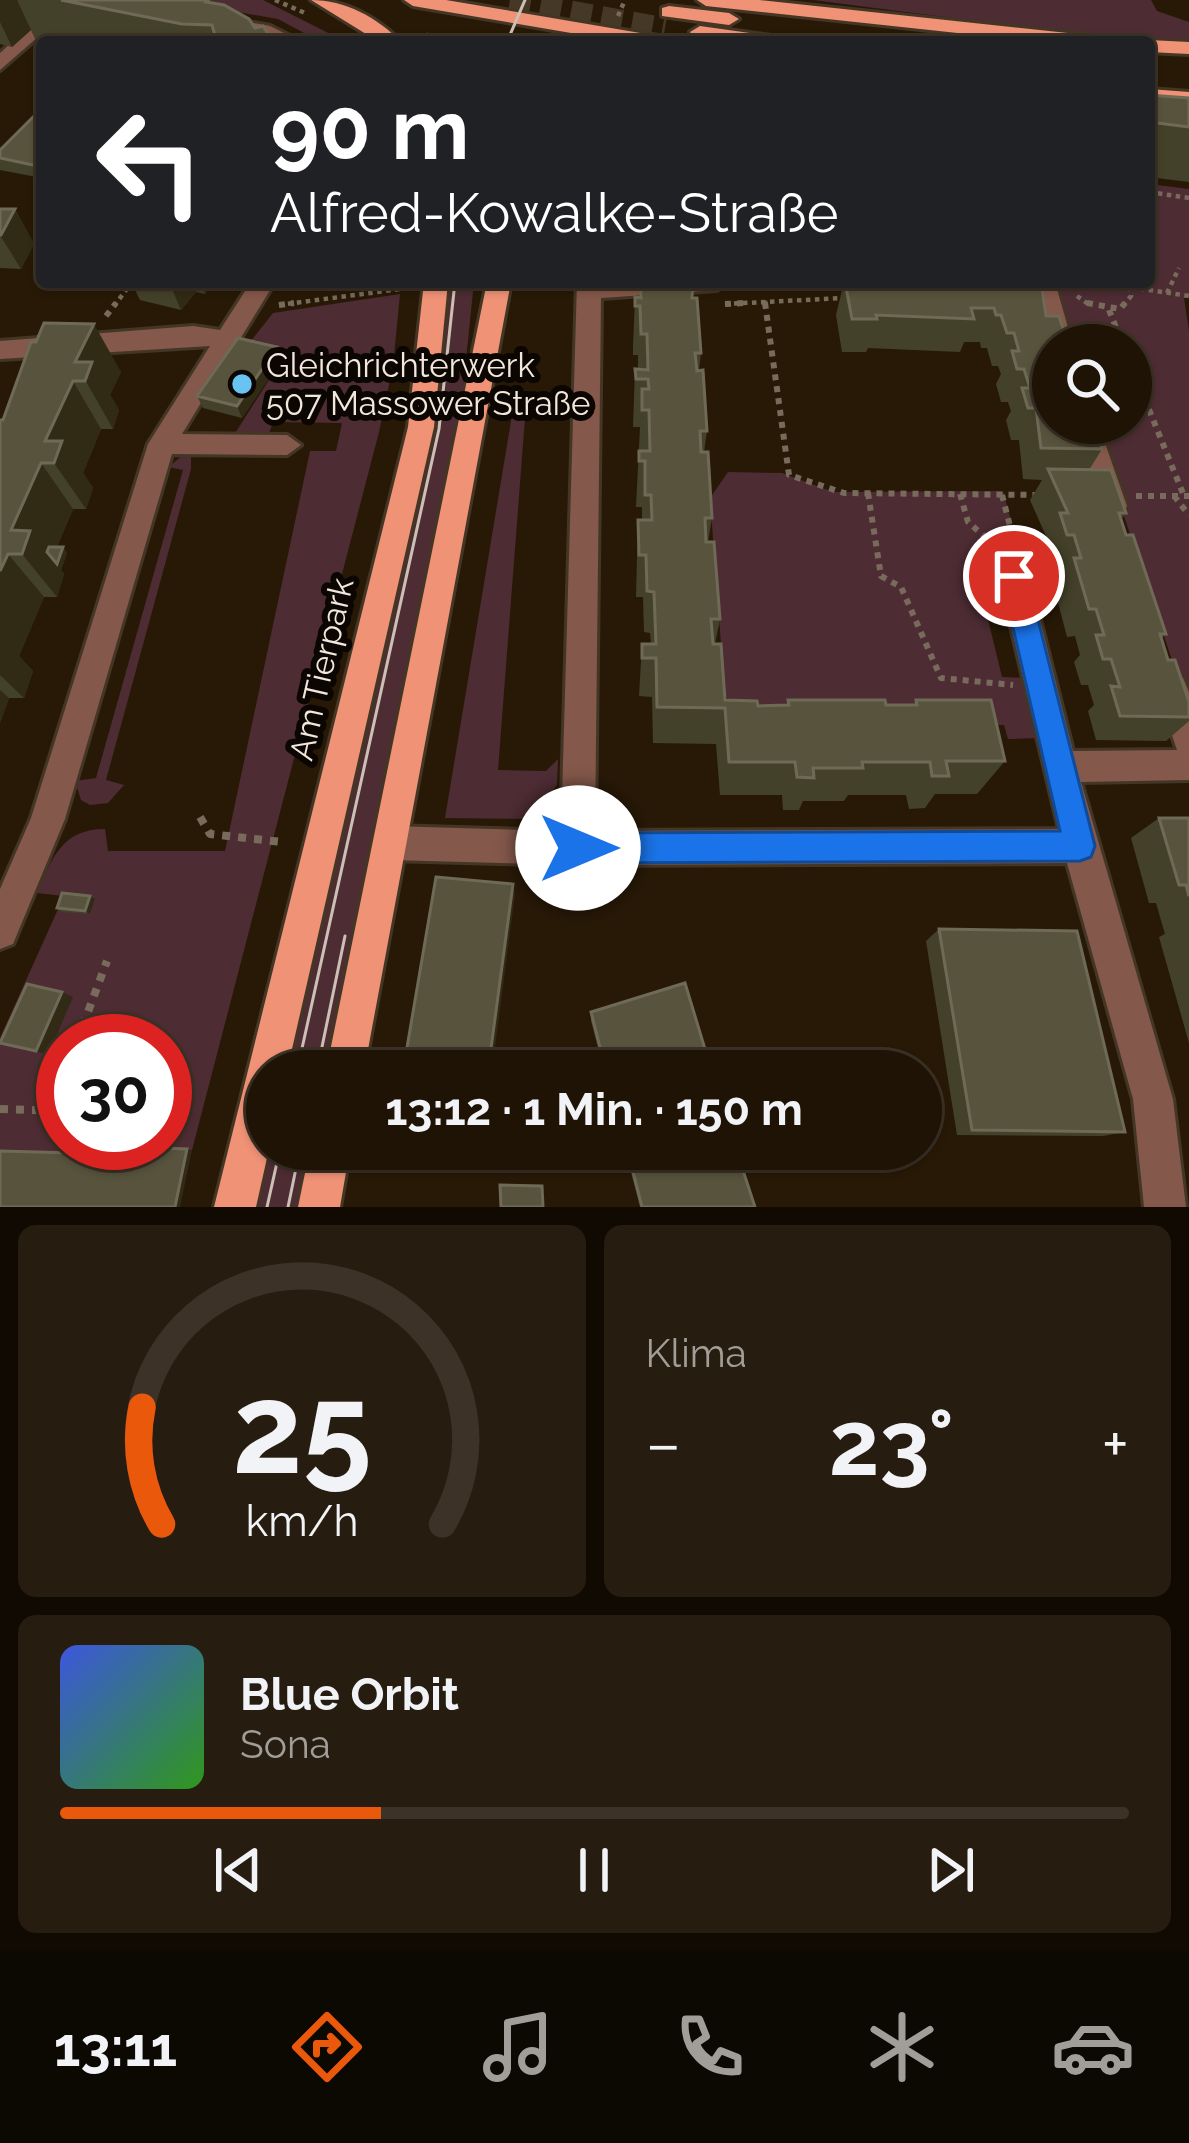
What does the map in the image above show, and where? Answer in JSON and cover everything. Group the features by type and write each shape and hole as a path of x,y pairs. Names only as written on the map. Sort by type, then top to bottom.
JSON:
{"main road":[{"path":"320,0 384,36"},
{"path":"413,0 562,34 664,27 818,36"},
{"path":"490,14 529,0"},
{"path":"539,0 562,34"},
{"path":"562,34 575,0"},
{"path":"706,0 1032,36"},
{"path":"776,0 842,18"},
{"path":"664,27 728,36"},
{"path":"1155,46 1189,48"},
{"path":"1155,62 1189,64"},
{"path":"1155,80 1189,83"},
{"path":"1155,95 1189,98"},
{"name":"Am Tierpark","path":"274,1050 421,427 435,322 423,288"},
{"path":"349,1050 498,288"},
{"name":"Am Tierpark","path":"235,1207 246,1163"},
{"path":"319,1207 326,1170"}],"street":[{"path":"0,64 75,1"},
{"path":"197,19 278,36"},
{"path":"0,931 48,818 162,444 259,288"},
{"path":"578,848 588,288"},
{"path":"1044,288 1054,324"},
{"path":"0,350 193,335 226,340"},
{"path":"162,444 287,445"},
{"path":"1092,444 1124,541"},
{"path":"1017,568 1080,846 1153,1100 1165,1207"},
{"path":"1161,653 1189,740"},
{"path":"1060,767 1189,765"},
{"path":"390,842 578,848 1080,846"}],"path":[{"path":"1155,193 1189,198"},
{"path":"1167,293 1179,268"},
{"path":"86,343 127,288"},
{"path":"245,309 400,288"},
{"path":"1073,291 1085,304 1109,310 1129,303 1127,288"},
{"path":"1142,288 1189,296"},
{"path":"852,298 765,301 789,475 844,493 1045,495"},
{"path":"1109,310 1115,324"},
{"path":"1109,496 1186,496 1152,415"},
{"path":"868,494 881,576 901,587 941,678 1041,688"},
{"path":"961,494 968,522 1017,568"},
{"path":"1002,495 1017,568"},
{"path":"1174,496 1189,515"},
{"path":"200,817 210,835 282,842"},
{"path":"86,1014 107,961"},
{"path":"0,1109 36,1110"}],"shaded area":[{"path":"209,0 263,0 334,36 310,36 278,19 203,6"},
{"path":"813,0 1151,0 1157,11 1189,22 1189,40 1053,31"},
{"path":"1155,185 1189,189 1189,297 1184,298 1189,331 1189,711 1100,444 1152,444 1152,324 1060,324 1052,301 1060,288 1155,288"},
{"path":"446,288 473,288 459,427 333,1050 293,1050 429,437 442,355"},
{"path":"400,294 393,366 379,432 192,1150 192,1014 36,1014 36,1153 0,1152 0,1038 64,896 37,893 60,848 78,834 105,829 108,851 225,851 310,451 336,451 342,423 273,422 268,436 234,435 281,361 243,351 273,313"},
{"path":"514,403 526,405 498,770 546,771 558,759 557,785 531,819 445,818"},
{"path":"191,449 191,469 106,780 124,785 108,803 90,805 81,800 75,781 96,778 183,470 168,467"},
{"path":"728,472 782,473 833,492 1003,491 1024,569 976,570 1002,677 1026,678 1040,738 1008,739 1004,725 775,724 725,697 710,498"},
{"path":"265,1170 310,1170 303,1207 257,1207"}],"building":[{"path":"61,0 208,0 249,19 255,28 263,26 269,36 215,36 212,25 182,24"},
{"path":"1155,95 1189,98 1189,127 1155,123"},
{"path":"36,114 36,166 0,158 0,150"},
{"path":"0,209 15,209 1,235 0,235"},
{"path":"640,288 693,288 692,298 697,298 701,353 695,353 697,371 703,370 707,431 700,431 701,452 708,452 712,518 705,518 706,542 714,542 720,619 711,619 713,644 721,644 725,700 757,701 758,706 789,705 788,700 885,700 886,705 917,705 916,700 991,700 1005,761 946,761 949,776 932,776 930,762 862,762 863,768 813,768 814,778 797,777 795,762 729,762 725,708 657,707 656,658 642,658 642,644 656,644 654,592 647,591 646,555 639,555 638,520 652,520 651,495 645,495 645,461 639,461 639,451 650,451 649,410 642,410 642,389 649,389 648,379 636,379 635,369 648,370 647,334 641,334 640,306 635,306 635,297 641,298"},
{"path":"846,288 1042,288 1046,316 1059,316 1062,324 1032,324 1032,408 1028,408 1022,388 1030,388 1024,369 1017,369 1014,333 1007,333 994,308 971,308 974,319 876,315 877,319 852,319"},
{"path":"44,323 94,324 75,362 92,362 85,381 73,381 45,441 62,441 54,463 41,463 11,530 30,531 22,554 8,554 0,571 0,420 31,342 36,342"},
{"path":"238,338 277,347 237,406 197,396"},
{"path":"1040,444 1100,444 1102,449 1041,448"},
{"path":"1048,469 1111,470 1126,513 1119,513 1126,535 1133,535 1166,634 1160,634 1168,660 1175,660 1189,702 1189,717 1120,716 1111,686 1120,687 1111,659 1103,659 1096,635 1104,635 1096,609 1089,609 1074,558 1081,558 1060,513 1068,513"},
{"path":"49,547 63,547 57,564 47,552"},
{"path":"1159,818 1189,818 1189,896 1186,885 1179,885"},
{"path":"436,877 513,884 491,1050 407,1050"},
{"path":"62,893 90,896 85,911 57,908"},
{"path":"939,929 1077,931 1125,1132 972,1130"},
{"path":"685,983 705,1050 601,1050 591,1012"},
{"path":"27,984 62,992 52,1014 36,1014 36,1051 0,1043"},
{"path":"0,1151 36,1152 36,1170 183,1170 175,1207 0,1207"},
{"path":"632,1170 743,1170 755,1207 642,1207"},
{"path":"500,1185 542,1186 543,1207 501,1207"}],"tunnel":[{"path":"510,0 665,28"}],"tram line":[{"path":"510,36 525,0"},
{"path":"302,1050 439,429 454,288"},
{"path":"321,1050 345,936"},
{"path":"267,1207 275,1170"},
{"path":"288,1207 296,1170"}],"place":[{"name":"Gleichrichterwerk 507 Massower Straße","path":"242,384"}],"route":[{"path":"578,848 1080,846 1014,576"}]}
